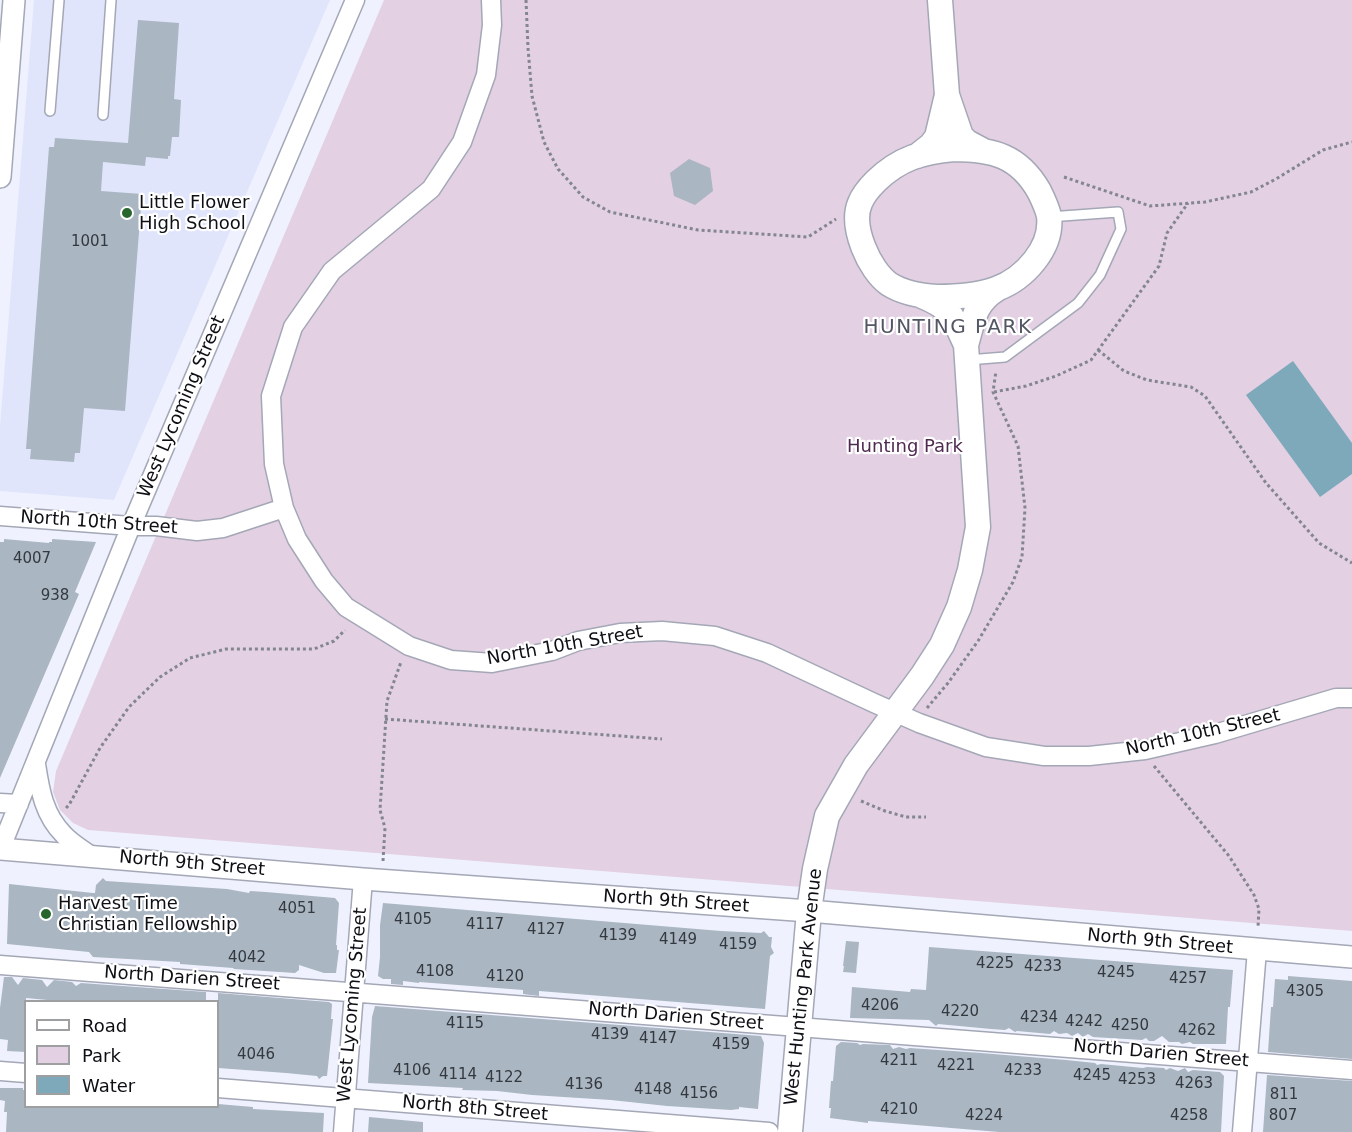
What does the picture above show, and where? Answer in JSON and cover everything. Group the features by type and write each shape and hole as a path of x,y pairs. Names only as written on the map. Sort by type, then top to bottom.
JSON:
{"main road":[{"name":"West Hunting Park Avenue","path":"940,0 947,95 961,136 982,150"},
{"name":"West Hunting Park Avenue","path":"916,156 938,137 947,95"},
{"name":"West Hunting Park Avenue","path":"966,353 974,317 986,296 1015,279 1030,266 1042,249 1048,233 1049,218 1044,201 1034,183 1021,167 991,152 954,149 933,151 897,164 876,181 860,201 856,217 860,237 866,254 888,283 903,291 939,297 977,294 997,289"},
{"name":"West Hunting Park Avenue","path":"790,1132 809,911 815,869 827,816 856,765 922,676 942,645 959,606 978,527 966,353 953,318 944,307 921,295"}],"street":[{"path":"0,177 14,0"},
{"name":"West Lycoming Street","path":"0,849 131,526 355,0"},
{"path":"284,508 274,464 272,396 293,327 332,271 431,189 462,142 486,75 492,25 490,0"},
{"name":"North 10th Street","path":"0,516 156,526 197,531 222,528 284,508 297,538 324,581 346,607 409,646 451,660 492,663 552,651 578,641 620,633 662,630 715,636 767,653 917,722 986,747 1044,756 1089,756 1145,750 1215,734 1336,698 1352,698"},
{"path":"36,763 41,797 50,818 64,836 91,856"},
{"path":"0,803 18,804"},
{"name":"North 9th Street","path":"0,849 363,879 809,911 1352,957"},
{"name":"West Lycoming Street","path":"343,1132 363,879"},
{"path":"1242,1132 1257,950"},
{"name":"North Darien Street","path":"0,965 1352,1070"},
{"path":"0,1071 24,1073"},
{"name":"North 8th Street","path":"219,1088 769,1132"}],"lane":[{"path":"50,111 59,0"},
{"path":"103,115 111,0"},
{"path":"966,353 1005,357 1077,303 1100,275 1121,229 1118,212 1049,218"}],"path":[{"path":"526,0 532,96 544,142 558,169 584,197 610,212 698,230 808,237 837,219"},
{"path":"1064,177 1150,206 1204,202 1251,192 1323,150 1352,142"},
{"path":"993,392 1026,386 1056,376 1091,360 1159,266 1167,233 1188,203"},
{"path":"1098,350 1124,371 1147,380 1191,387 1204,396 1266,483 1319,543 1352,562"},
{"path":"927,709 978,641 1013,582 1022,557 1025,508 1018,446 993,392 997,369"},
{"path":"59,812 69,805 100,748 129,707 160,677 180,664 190,658 226,649 314,649 334,641 345,630"},
{"path":"383,863 385,828 380,810 385,719 387,700 404,657"},
{"path":"385,719 662,739"},
{"path":"1152,764 1229,856 1254,895 1259,909 1258,927"},
{"path":"861,801 906,817 926,817"}],"shaded area":[{"name":"Little Flower High School","path":"34,0 330,0 114,500 0,491 0,426"}],"green space":[{"name":"Hunting Park","path":"384,0 1352,0 1352,931 88,830 73,823 60,810 53,792 56,771"}],"water":[{"path":"1293,361 1352,443 1352,474 1320,497 1246,395"}],"building":[{"name":"Little Flower High School","path":"138,20 179,23 174,99 181,100 179,137 172,137 168,159 146,157 145,166 103,162 101,191 142,194 125,411 84,408 80,453 75,453 74,462 30,459 31,449 26,449 49,147 54,147 55,138 128,143"},
{"path":"689,159 710,168 713,191 695,205 674,196 670,173"},
{"path":"4,539 49,543 52,539 96,542 75,592 79,594 0,778 0,542 4,542"},
{"path":"103,878 106,881 335,898 339,903 336,945 339,950 336,973 324,973 299,965 299,970 295,973 180,964 180,962 93,957 89,952 7,944 9,884 95,893 96,885"},
{"path":"383,903 721,931 761,933 764,931 772,937 771,947 774,953 770,956 765,1009 539,991 539,996 523,994 523,990 419,982 403,981 403,985 391,984 391,979 378,976"},
{"path":"846,941 859,942 856,973 843,972"},
{"path":"929,947 1233,970 1226,1044 1193,1044 1190,1042 1182,1044 1169,1042 1162,1036 1149,1041 1146,1038 1142,1040 1093,1037 1088,1034 1083,1037 1078,1033 1072,1036 1054,1031 1050,1034 1015,1032 1009,1028 1005,1030 938,1024 936,1026 929,1020 850,1018 852,987 910,992 911,989 926,990"},
{"path":"1288,976 1352,981 1352,1059 1268,1052 1275,979 1288,980"},
{"path":"4,977 12,977 18,985 23,978 42,980 47,987 54,980 72,982 76,986 81,983 206,992 206,1000 26,998 24,1000 24,1052 7,1051 8,1040 0,1039 0,1008"},
{"path":"218,993 332,1004 331,1019 333,1019 327,1076 319,1079 317,1076 219,1068"},
{"path":"375,1006 761,1036 764,1043 758,1109 739,1107 739,1109 731,1110 667,1106 462,1090 463,1088 368,1083 372,1017"},
{"path":"841,1042 860,1045 890,1045 893,1049 899,1047 1066,1060 1097,1065 1164,1068 1166,1070 1170,1068 1178,1071 1185,1068 1188,1072 1193,1070 1220,1072 1224,1076 1221,1132 999,1132 868,1121 868,1123 830,1118 831,1081 833,1081 836,1046"},
{"path":"1267,1075 1352,1081 1352,1132 1263,1132"},
{"path":"0,1088 23,1088 24,1108 219,1108 219,1104 253,1107 253,1109 324,1113 323,1132 6,1132 5,1101 0,1100"},
{"path":"369,1117 423,1122 423,1132 368,1132"}],"place":[{"name":"Little Flower High School","path":"127,213"},
{"name":"Harvest Time Christian Fellowship","path":"46,914"}],"district":[{"name":"HUNTING PARK","path":"948,328"}]}
